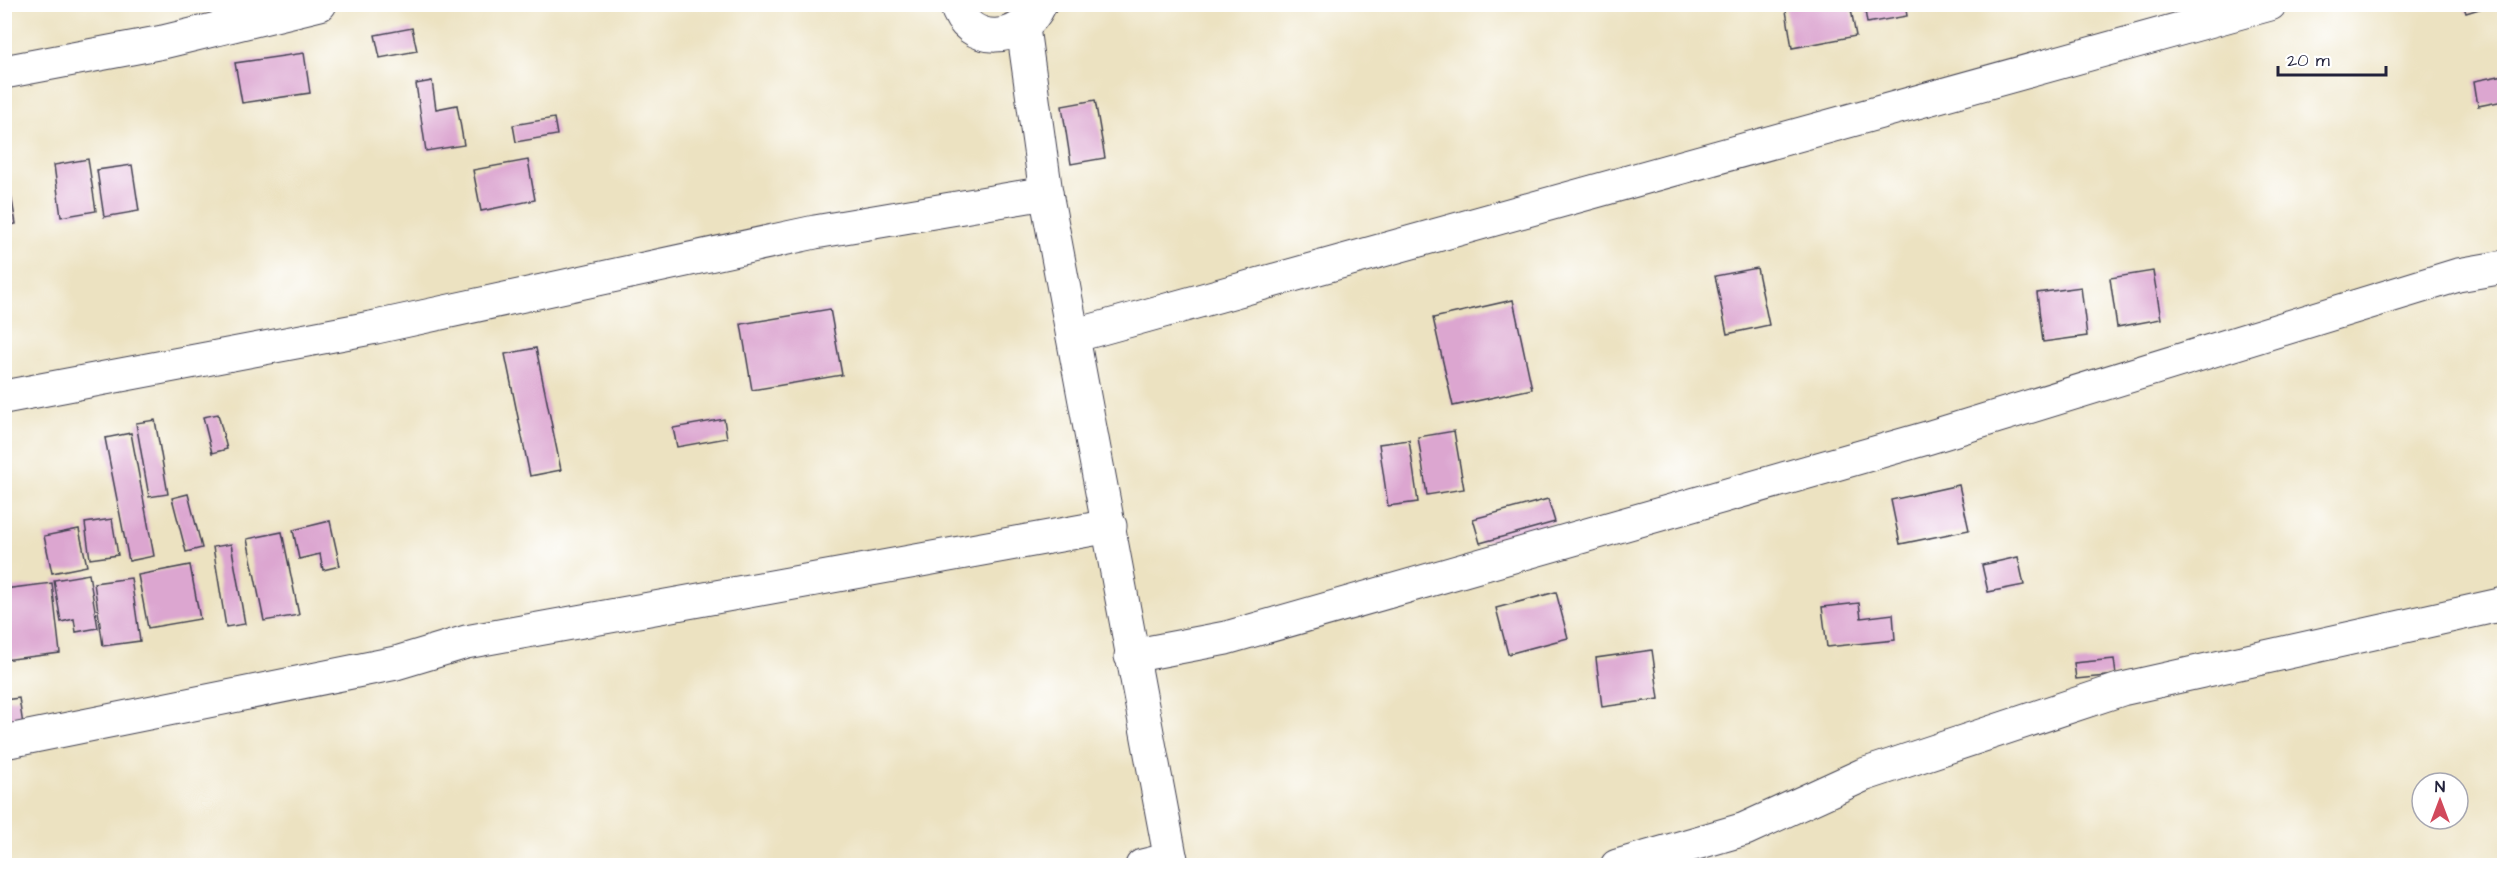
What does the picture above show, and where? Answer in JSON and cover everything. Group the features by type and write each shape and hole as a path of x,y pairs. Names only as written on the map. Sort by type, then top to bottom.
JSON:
{"street":[{"path":"4,72 163,42 320,4"},
{"path":"956,4 967,22 979,31 994,36 1009,34 1031,16"},
{"path":"1073,336 2270,4"},
{"path":"1031,16 1046,193 1110,526 1161,863"},
{"path":"4,398 376,327 815,232 1046,193"},
{"path":"1131,656 1249,631 1928,438 2458,275 2505,267"},
{"path":"4,742 396,663 466,642 1110,526"},
{"path":"1617,866 1745,829 1863,775 2122,689 2505,604"}],"building":[{"path":"1785,4 1850,4 1856,36 1792,48"},
{"path":"1864,4 1905,4 1907,16 1867,23"},
{"path":"2463,4 2492,4 2492,5 2466,13"},
{"path":"412,28 417,51 380,58 375,35"},
{"path":"304,53 310,93 242,103 235,63"},
{"path":"2504,75 2504,101 2478,106 2474,81"},
{"path":"432,81 436,109 457,105 464,145 426,151 416,84"},
{"path":"1095,100 1105,158 1071,164 1062,106"},
{"path":"554,118 557,135 516,142 513,125"},
{"path":"88,159 96,211 61,217 54,165"},
{"path":"528,160 535,200 481,211 473,170"},
{"path":"132,165 139,211 104,217 97,170"},
{"path":"8,177 16,224 4,226 4,178"},
{"path":"1757,268 1769,325 1727,334 1715,276"},
{"path":"2153,271 2161,319 2117,327 2110,278"},
{"path":"2081,287 2087,336 2043,342 2037,293"},
{"path":"1513,300 1532,389 1453,406 1433,318"},
{"path":"830,309 842,375 752,390 741,324"},
{"path":"536,348 561,470 530,476 505,354"},
{"path":"218,414 227,449 212,453 203,417"},
{"path":"724,419 727,438 677,447 673,428"},
{"path":"155,420 168,494 149,497 136,423"},
{"path":"1454,431 1464,489 1427,495 1418,437"},
{"path":"131,433 154,556 129,561 105,438"},
{"path":"1409,440 1418,502 1388,506 1379,444"},
{"path":"1959,485 1969,530 1900,544 1891,500"},
{"path":"188,494 202,548 186,552 172,498"},
{"path":"1548,499 1555,522 1480,543 1473,519"},
{"path":"112,519 118,555 90,559 85,523"},
{"path":"330,521 340,566 323,570 320,554 299,559 293,530"},
{"path":"79,529 87,566 52,573 44,536"},
{"path":"282,532 299,615 264,621 247,539"},
{"path":"231,544 245,624 226,627 213,547"},
{"path":"2018,557 2024,585 1988,592 1982,565"},
{"path":"190,565 200,619 148,628 138,575"},
{"path":"89,574 98,628 76,632 74,619 61,622 54,580"},
{"path":"131,578 140,641 103,646 94,583"},
{"path":"52,583 60,653 4,660 4,589"},
{"path":"1556,592 1568,638 1508,654 1496,608"},
{"path":"1859,603 1861,618 1893,614 1895,640 1827,647 1822,607"},
{"path":"1652,650 1659,699 1602,707 1596,658"},
{"path":"2114,659 2116,675 2076,679 2074,663"},
{"path":"19,698 23,725 4,727 4,700"}]}
